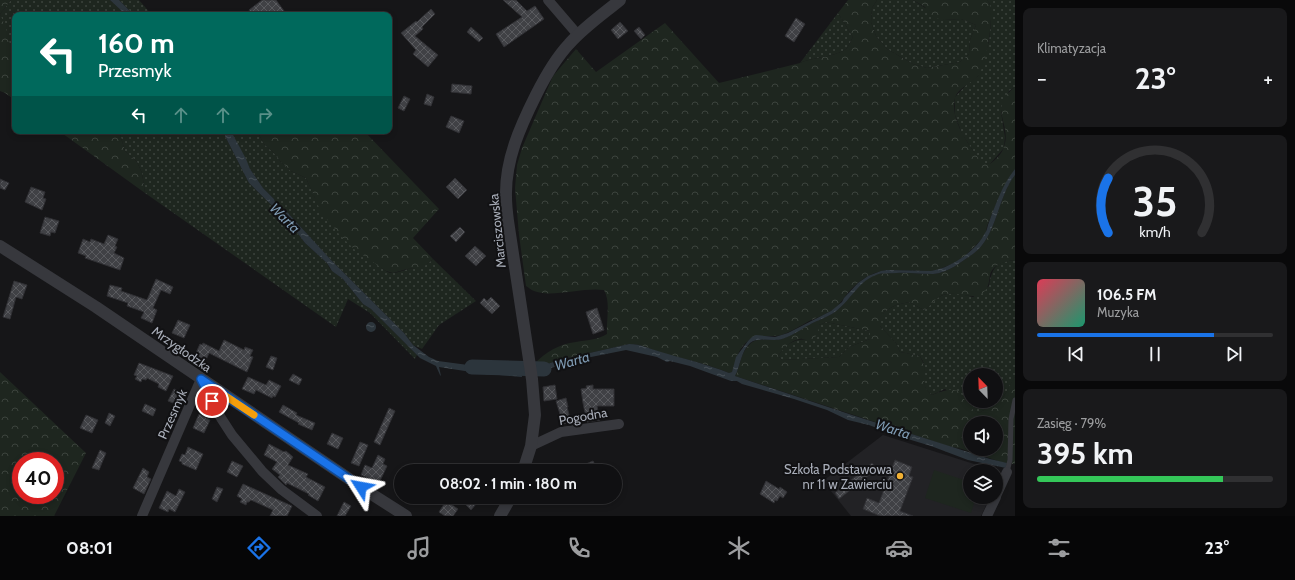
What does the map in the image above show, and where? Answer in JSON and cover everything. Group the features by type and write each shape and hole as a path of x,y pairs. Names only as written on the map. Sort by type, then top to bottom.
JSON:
{"street":[{"path":"548,0 578,35"},
{"name":"Marciszowska","path":"525,464 531,446 535,415 532,379 508,222 506,196 508,170 514,143 555,60 578,35 620,0"},
{"name":"Mrzygłodzka","path":"0,246 96,307 406,516"},
{"name":"Przesmyk","path":"142,516 201,379"},
{"name":"Przesmyk","path":"201,379 221,418 232,435 262,471 282,490 317,516"},
{"name":"Pogodna","path":"531,446 561,432 619,424"},
{"path":"1003,481 1007,472"},
{"path":"500,516 507,504"},
{"path":"987,516 992,504"}],"lane":[{"path":"1007,472 1010,460 1011,419 1015,400"}],"shaded area":[{"name":"Szkoła Podstawowa nr 11 w Zawierciu","path":"883,435 974,464 963,464 963,504 987,504 981,516 851,516 823,481"}],"green space":[{"path":"0,0 11,0 0,14"},
{"path":"11,0 110,0 123,12 12,12 12,54 0,14"},
{"path":"119,0 139,0 149,12 131,12"},
{"path":"848,0 877,0 872,8 871,22 876,36 887,49 913,64 927,68 960,62 969,54 970,40 976,25 961,19 944,20 930,17 925,7 913,0 987,0 989,3 991,11 990,31 983,64 977,77 961,89 956,95 954,107 955,116 966,140 981,162 990,164 996,159 1004,147 1006,138 1001,109 1007,95 1015,87 1015,169 1000,195 986,232 981,240 965,256 954,263 937,270 887,270 868,276 857,284 837,306 828,312 785,334 777,336 760,336 749,340 742,347 732,372 729,373 705,364 633,344 559,360 536,368 534,364 548,352 558,347 570,343 596,339 607,334 608,306 604,290 596,289 558,293 541,293 526,286 519,235 515,188 517,165 522,148 553,76 576,49 596,72 665,23 719,83 800,63 838,53 847,48 853,37 838,13"},
{"path":"877,0 913,0 944,20 961,19 976,25 970,40 969,54 960,62 927,68 913,64 887,49 876,36 871,22 872,8"},
{"path":"987,0 1015,0 1015,87 1009,91 1001,112 1005,137 1004,148 990,164 981,163 962,134 955,115 955,97 966,85 978,76 989,41 991,22 990,4"},
{"path":"838,13 853,37 848,47 838,53 800,63"},
{"path":"0,14 6,28 12,53 12,98 0,91"},
{"path":"63,134 120,134 125,151 137,162 142,173 145,193"},
{"path":"120,134 225,134 249,183 290,223 305,243 327,263 330,269 343,279 363,304 371,309 417,355 415,359 370,313 348,299 336,327 145,193 142,173 137,162 125,151"},
{"path":"232,134 259,134 264,144 281,162 291,171 306,178 315,198 386,271 394,273 420,267 426,265 433,259 476,301 439,325 422,349 413,345 404,333 331,260 287,212 275,202 250,169"},
{"path":"259,134 367,134 439,209 413,238 433,259 420,268 407,269 393,273 386,271 354,249 339,234 321,212 306,178 291,171 264,144"},
{"path":"1015,175 1015,260 1004,262 994,268 990,275 987,288 980,295 943,295 924,310 909,302 896,305 885,311 880,319 880,326 896,343 900,352 920,356 924,365 924,381 928,392 932,395 944,391 958,391 963,397 963,408 971,408 979,413 988,408 1003,408 1003,397 1015,377 1015,464 1012,464 1012,462 1001,462 983,456 1003,456 1003,416 963,416 963,449 948,446 735,376 742,355 750,344 757,340 782,339 827,317 841,307 868,278 883,273 933,274 944,272 954,267 981,247 992,228 1004,195","holes":["826,322 870,331 870,339 849,347 839,357 782,360 778,356 793,341 801,339 810,340 814,338 818,332 819,325"]},
{"path":"1015,260 1015,377 1003,396 1003,368 963,368 963,403 945,389 932,395 928,392 924,385 924,364 920,356 900,352 896,343 880,326 880,318 885,311 896,305 909,302 924,310 936,299 945,294 973,297 989,286 994,270 1003,262"},
{"path":"826,322 870,331 870,339 849,347 839,357 782,360 778,356 784,348 791,343 799,340 809,340 819,325"},
{"path":"0,372 86,453 64,496 64,452 12,452 12,504 60,504 54,516 0,516"},
{"path":"969,408 988,408 979,413"},
{"path":"934,470 963,480 963,504 974,504 971,513 925,498"}],"water":[{"path":"110,0 119,0 131,12 123,12"},
{"path":"225,134 233,134 250,169 263,188 331,260 404,333 413,345 429,357 438,361 483,367 492,364 491,375 439,367 441,376 436,366 420,358 371,309 363,304 343,279 332,271 327,263 305,243 290,223 249,183"},
{"path":"1015,169 1015,175 1004,195 992,228 981,247 973,254 944,272 933,274 884,273 869,278 841,307 827,317 782,339 761,339 750,343 742,355 735,376 963,450 963,456 981,456 1007,463 1006,468 1003,467 1003,464 987,464 968,460 869,425 848,420 827,410 742,384 737,381 731,381 690,366 670,361 667,362 657,357 626,350 586,358 537,372 536,368 559,360 633,344 704,364 729,373 732,372 736,357 752,337 756,335 775,337 788,333 831,311 842,302 858,283 868,276 887,270 931,271 947,266 962,258 976,246 986,232 993,210 1010,175"},
{"path":"369,322 373,322 375,323 375,331 369,332 366,329 366,325"},
{"path":"520,364 522,377 499,375 500,365"}],"building":[{"path":"262,0 276,0 285,12 250,12 249,10"},
{"path":"503,0 516,0 527,11 535,6 544,19 504,47 496,34 522,17"},
{"path":"431,9 435,14 422,27 423,29 415,36 438,55 428,67 413,54 416,50 401,33 416,21 417,22"},
{"path":"796,18 805,24 794,42 785,36"},
{"path":"620,22 628,31 618,39 611,30"},
{"path":"471,27 483,38 479,42 467,32"},
{"path":"639,27 645,35 641,39 634,31"},
{"path":"452,84 472,86 471,94 451,92"},
{"path":"427,94 434,97 431,106 424,104"},
{"path":"404,96 410,99 404,111 398,108"},
{"path":"451,116 464,121 459,133 446,127"},
{"path":"455,178 467,190 458,199 446,187"},
{"path":"0,179 9,183 5,190 0,188"},
{"path":"31,187 45,192 43,198 46,199 42,210 25,202"},
{"path":"45,217 59,221 55,233 51,232 50,236 40,233"},
{"path":"460,227 465,232 456,242 450,236"},
{"path":"108,235 118,239 115,246 117,247 114,253 124,258 120,270 85,258 86,256 78,253 83,239 90,242 91,239 104,244"},
{"path":"475,246 486,256 476,266 465,256"},
{"path":"156,279 173,287 170,294 161,290 153,308 157,310 152,323 141,318 144,312 127,306 128,303 107,296 110,285 122,288 121,291 147,300"},
{"path":"14,281 27,285 22,299 16,297 10,319 3,317"},
{"path":"491,297 500,306 492,314 480,303 484,298 487,301"},
{"path":"597,308 604,330 593,334 586,312"},
{"path":"178,320 190,325 184,338 172,333"},
{"path":"224,340 244,350 245,347 253,350 250,356 253,357 247,372 209,353 206,360 195,355 200,344 202,345 203,343 219,351"},
{"path":"271,356 277,358 273,370 266,367"},
{"path":"139,363 173,376 166,391 158,387 159,384 147,378 146,380 142,379 141,382 135,379 137,376 134,375"},
{"path":"293,374 302,379 299,385 289,380"},
{"path":"248,377 266,385 269,380 281,386 275,397 273,396 272,398 256,390 254,394 242,389"},
{"path":"555,385 557,399 544,401 543,387"},
{"path":"593,385 593,389 614,389 614,406 597,406 600,420 587,422 581,389 587,388 586,386"},
{"path":"174,389 186,394 181,406 168,401"},
{"path":"566,398 571,422 563,424 556,401"},
{"path":"145,404 156,409 153,416 142,411"},
{"path":"283,405 297,413 296,415 315,423 312,430 298,424 299,423 279,412"},
{"path":"389,408 395,411 380,445 374,442"},
{"path":"109,413 115,416 110,426 105,423"},
{"path":"199,414 210,420 204,433 193,428"},
{"path":"86,415 98,420 92,433 80,428"},
{"path":"332,433 343,438 338,449 327,444"},
{"path":"360,442 368,445 359,466 351,463"},
{"path":"269,444 284,452 286,451 293,457 288,465 308,474 306,477 325,487 318,501 308,495 309,494 287,483 286,485 278,477 280,475 272,469 277,462 264,455"},
{"path":"188,447 203,454 196,470 182,464 182,462 179,461 182,454 185,455"},
{"path":"100,450 106,453 99,470 92,468"},
{"path":"378,455 385,459 383,464 387,466 379,483 361,475 365,465 372,468"},
{"path":"895,460 912,467 909,476 913,477 900,511 913,516 880,516 863,509 867,498 879,503"},
{"path":"232,461 243,466 237,477 227,472"},
{"path":"593,461 594,464 586,464"},
{"path":"872,463 877,469 839,499 835,493"},
{"path":"143,468 149,472 147,477 151,479 144,494 133,488"},
{"path":"766,481 787,492 783,498 780,496 774,503 760,494"},
{"path":"243,484 292,506 287,516 270,516 273,510 251,500 247,502 246,505 240,502 242,499 237,496"},
{"path":"217,487 223,489 217,502 212,499"},
{"path":"179,489 185,492 175,512 169,509 168,512 159,508 167,491 176,496"},
{"path":"344,502 351,506 345,516 337,516"},
{"path":"444,504 450,504 458,509 453,516 445,516 439,512"},
{"path":"465,504 476,504 471,510"}],"waterway":[{"name":"Warta","path":"472,367 544,369"}],"slow traffic":[{"path":"218,391 254,415"}],"place":[{"name":"Szkoła Podstawowa nr 11 w Zawierciu","path":"900,476"}],"route":[{"path":"212,401 201,379 361,487"}]}
